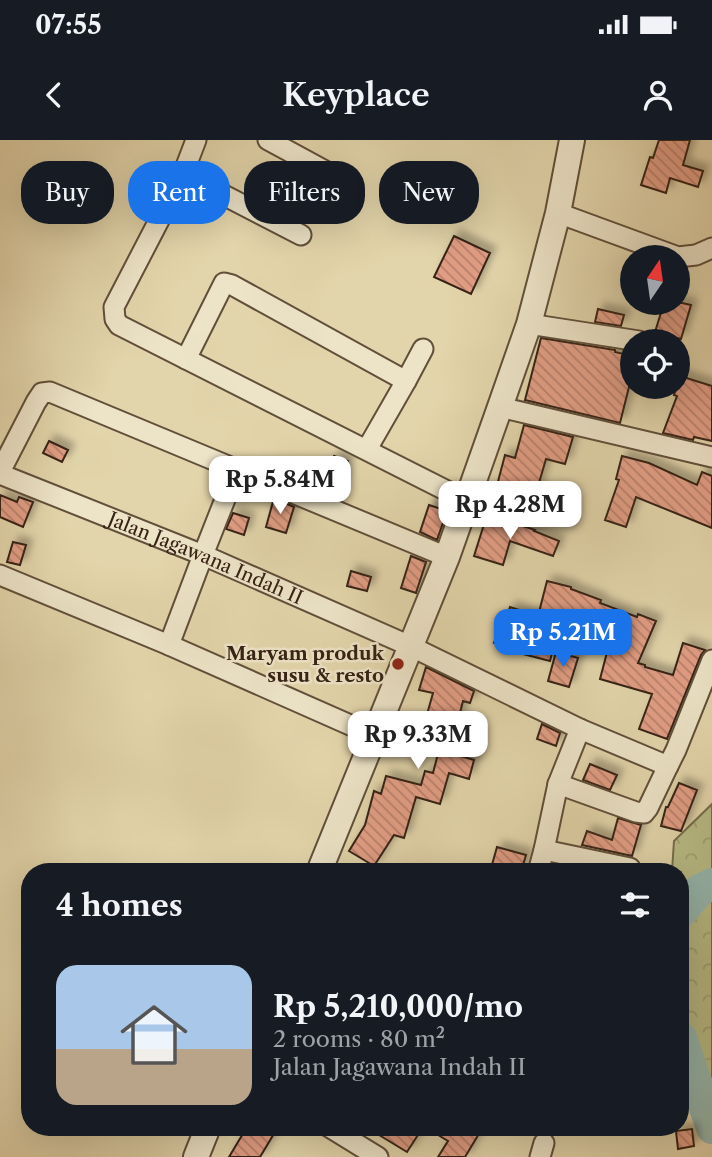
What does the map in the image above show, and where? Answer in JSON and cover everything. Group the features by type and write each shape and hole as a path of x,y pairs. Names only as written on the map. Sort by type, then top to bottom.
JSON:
{"street":[{"path":"188,161 196,140"},
{"path":"268,140 307,161"},
{"path":"323,863 447,557 500,407 528,324 558,213 572,140"},
{"path":"230,198 302,234"},
{"path":"558,213 678,257 696,255 712,248"},
{"path":"157,224 114,307 118,325 467,501"},
{"path":"186,359 224,283 228,283 406,381"},
{"path":"528,324 620,338"},
{"path":"367,449 423,349"},
{"path":"0,472 42,393 50,392 447,557"},
{"path":"500,407 712,457"},
{"path":"169,645 237,469"},
{"name":"Jalan Jagawana Indah II","path":"0,472 203,555 410,646 580,729 668,766"},
{"path":"0,575 169,645 375,736"},
{"path":"558,784 644,813 676,750 712,660"},
{"path":"540,863 558,784 580,729"},
{"path":"544,850 606,863"},
{"path":"196,1157 204,1136"},
{"path":"344,1136 378,1157"}],"green space":[{"path":"712,804 712,1109 689,1055 689,863 673,863 674,841"}],"building":[{"path":"659,140 690,140 683,165 703,171 698,187 670,178 666,193 641,185"},
{"path":"454,236 490,253 471,294 434,277"},
{"path":"598,309 624,315 621,326 595,322"},
{"path":"660,315 688,315 684,329 656,329"},
{"path":"541,338 615,350 620,353 620,399 626,399 620,423 525,400"},
{"path":"690,379 712,386 712,441 663,433 676,399 690,399"},
{"path":"524,425 573,437 565,464 546,459 534,500 496,489 505,455 515,458"},
{"path":"49,441 68,450 62,462 43,453"},
{"path":"334,456 348,461 338,490 324,485"},
{"path":"622,456 649,463 697,485 702,472 712,476 712,528 636,497 626,527 605,520 619,480 616,479"},
{"path":"0,495 17,502 19,497 33,502 23,527 0,517"},
{"path":"274,498 294,507 286,533 266,527"},
{"path":"429,505 447,511 437,540 420,532"},
{"path":"233,513 249,518 244,535 226,529"},
{"path":"486,518 507,524 508,521 559,541 553,556 510,541 503,565 474,556"},
{"path":"13,542 26,545 20,565 7,562"},
{"path":"411,556 426,562 416,593 401,588"},
{"path":"351,571 371,577 367,591 347,586"},
{"path":"547,581 571,587 601,600 600,603 637,617 638,614 656,621 638,663 645,667 673,675 683,643 705,650 667,739 639,729 652,694 600,679 610,641 560,622 550,661 494,643 500,627 503,628 510,607 538,616"},
{"path":"556,652 578,658 569,687 548,681"},
{"path":"426,667 474,691 470,703 463,701 455,733 460,735 454,754 474,760 469,779 449,773 440,804 416,797 404,838 394,835 376,863 369,863 349,851 365,825 374,791 381,794 386,776 421,785 425,771 433,773 440,746 425,742 432,720 426,718 433,693 419,690"},
{"path":"542,724 560,733 556,746 537,739"},
{"path":"590,764 617,775 610,790 583,780"},
{"path":"679,783 697,790 681,831 661,826 666,807"},
{"path":"618,818 641,825 632,856 582,845 587,831 612,840"},
{"path":"497,847 526,855 524,863 493,863"},
{"path":"689,1129 692,1129 694,1146 678,1149 677,1136 689,1136"},
{"path":"242,1136 273,1136 260,1157 229,1157"},
{"path":"381,1136 417,1136 407,1152"},
{"path":"440,1136 478,1136 465,1157 438,1157 448,1141"}],"waterway":[{"path":"689,903 700,890 712,884"},
{"path":"689,1061 712,1128"}],"place":[{"name":"Maryam produk susu & resto","path":"398,664"}]}
